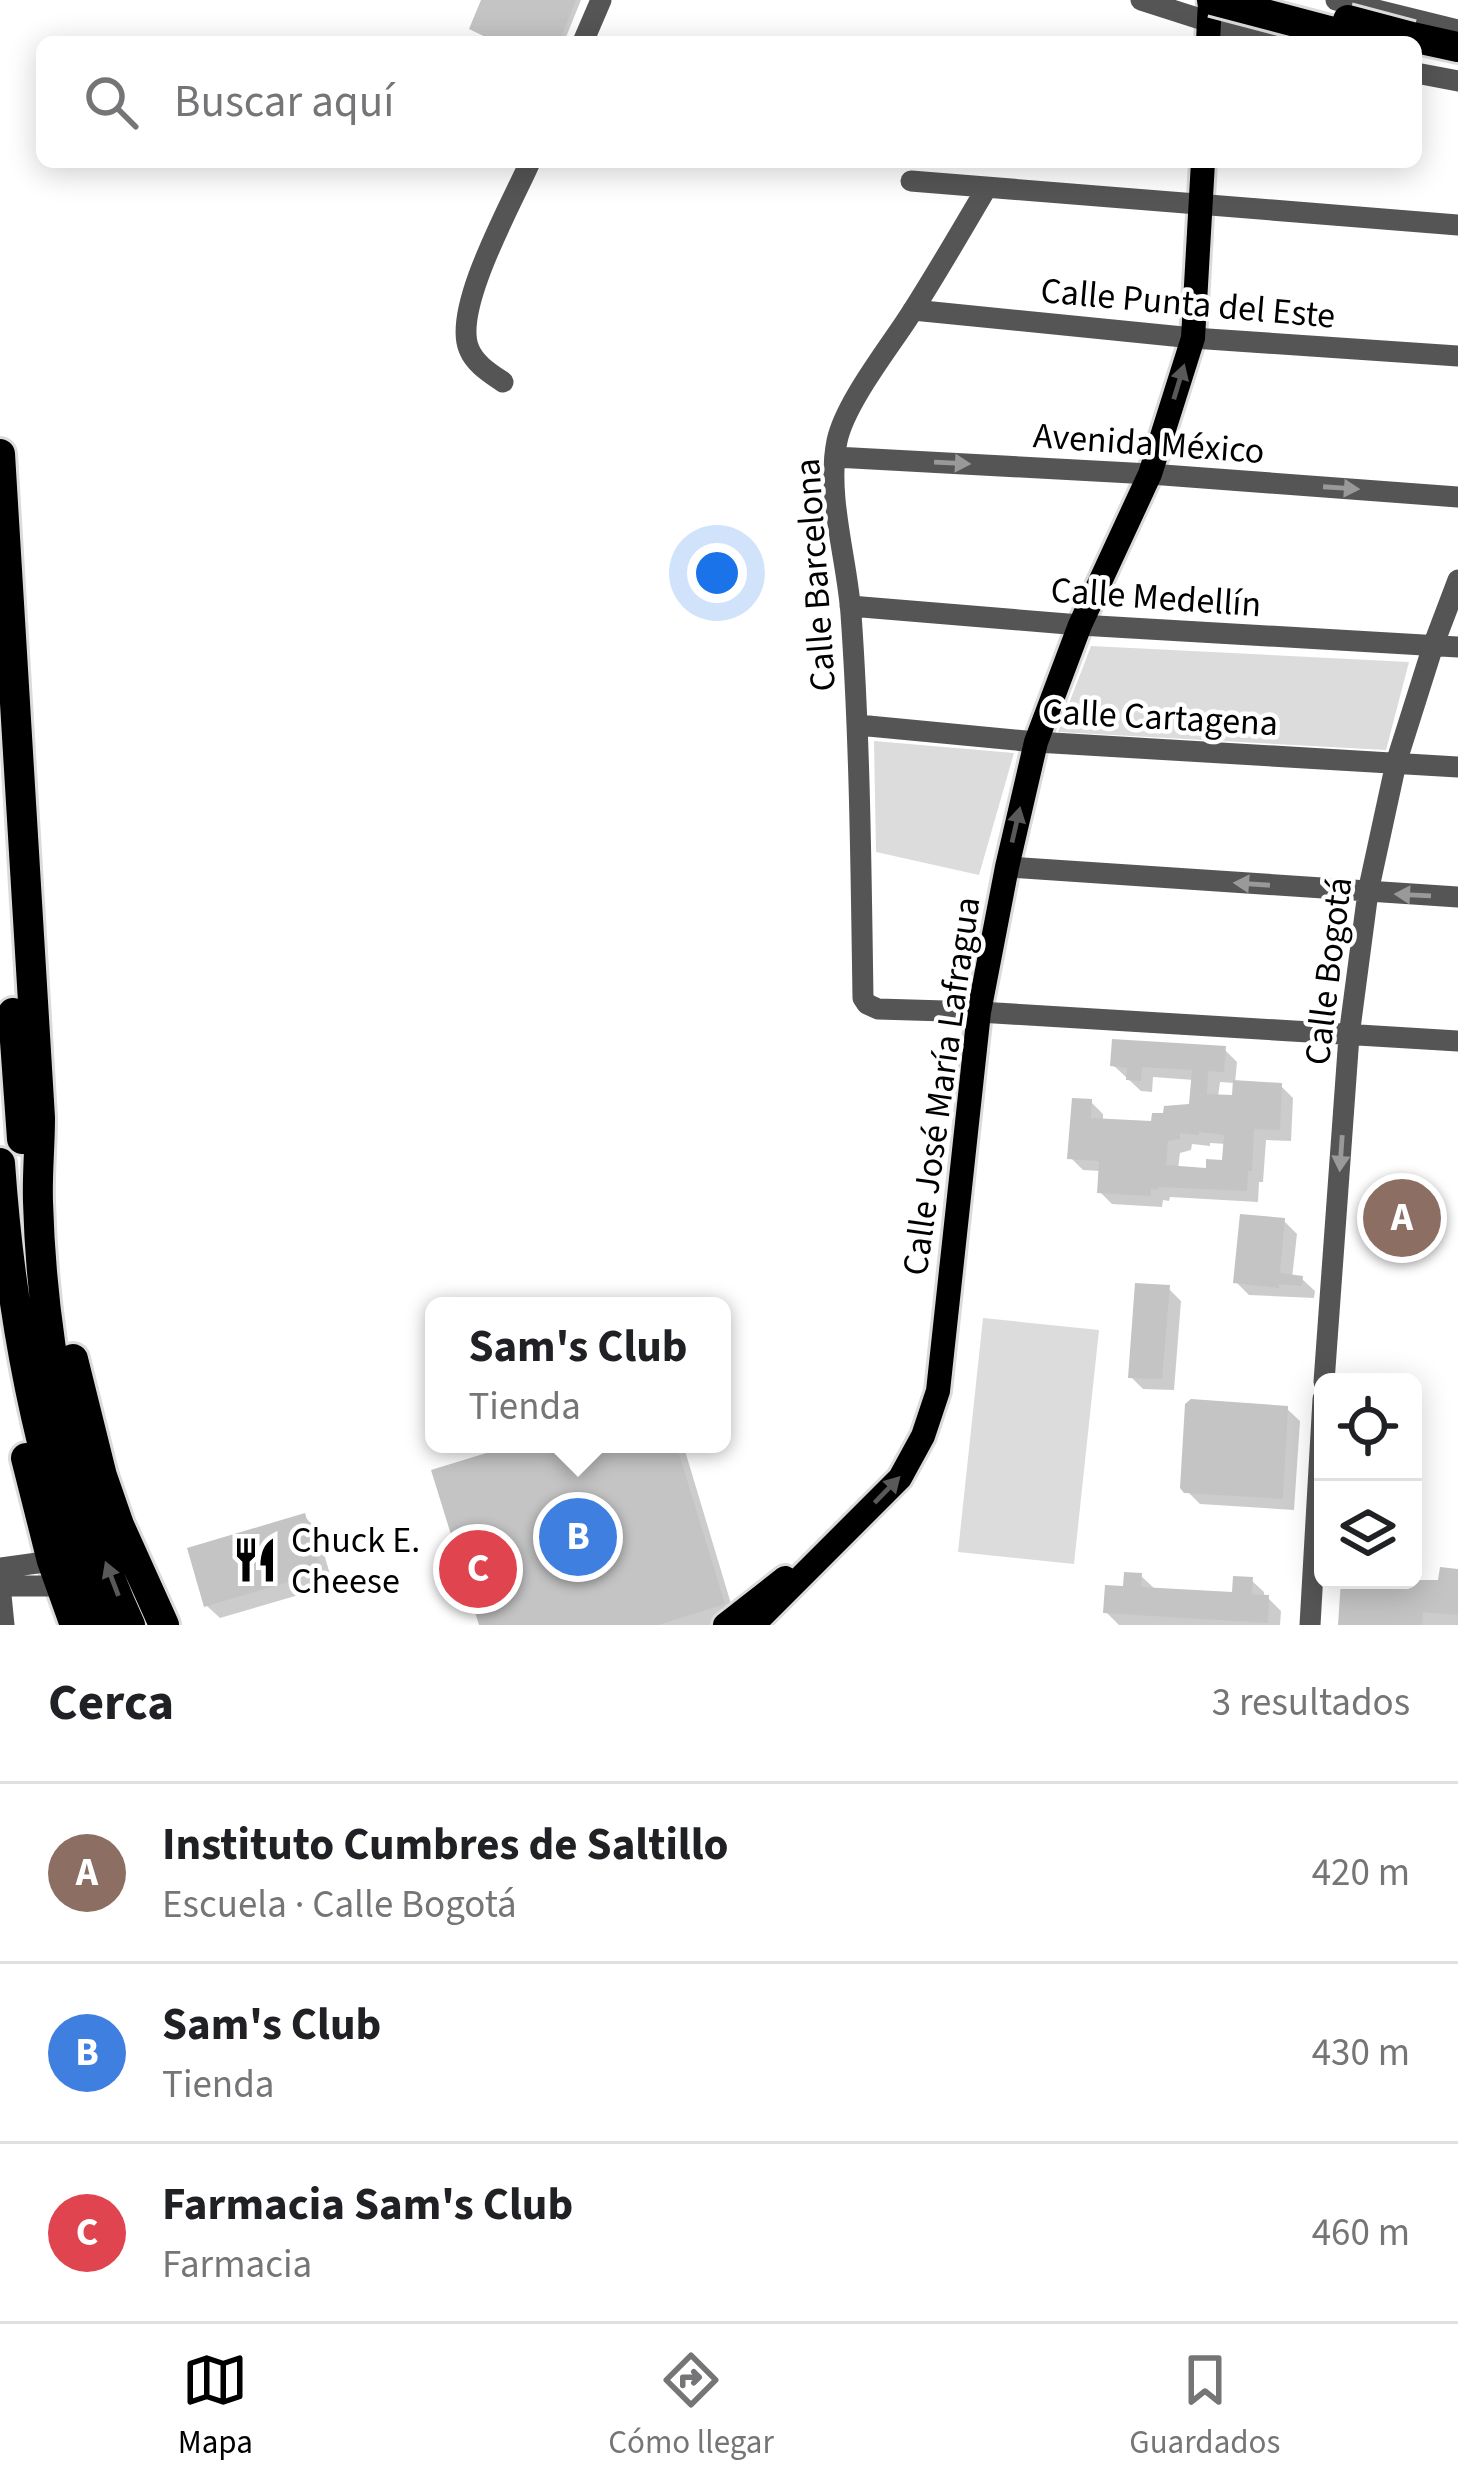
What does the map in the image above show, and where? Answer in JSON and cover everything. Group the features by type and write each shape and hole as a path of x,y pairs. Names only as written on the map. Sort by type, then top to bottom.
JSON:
{"highway":[{"path":"1274,0 1367,36"},
{"path":"1210,16 1334,36"},
{"path":"1422,55 1458,47"},
{"path":"1422,57 1458,63"},
{"path":"0,454 40,1118 52,1225 72,1358 102,1476 164,1625"},
{"path":"0,778 33,1275 24,1354"},
{"path":"24,1354 38,1201 40,1118"},
{"path":"0,1163 2,1230 69,1555 75,1625"},
{"path":"69,1555 102,1625"},
{"path":"69,1555 108,1573 130,1625"}],"main road":[{"name":"Calle José María Lafragua","path":"753,1625 900,1478 923,1436 938,1391 979,1012 1007,867 1036,742 1080,625 1150,474 1193,338 1203,168"},
{"name":"Calle José María Lafragua","path":"724,1625 781,1579 805,1572"}],"street":[{"path":"586,36 601,0"},
{"path":"1141,0 1210,16 1258,36"},
{"path":"1336,0 1389,36"},
{"path":"1372,36 1385,25 1397,36"},
{"path":"1422,54 1458,30"},
{"path":"1422,58 1458,81"},
{"path":"503,382 478,364 469,350 464,326 469,299 527,168"},
{"path":"911,181 1458,225"},
{"name":"Calle Barcelona","path":"979,1012 878,1009 863,998 858,725 835,457 842,425 986,189"},
{"name":"Calle Punta del Este","path":"914,310 1193,338 1458,356"},
{"name":"Avenida México","path":"835,457 1458,496"},
{"name":"Calle Bogotá","path":"1325,1373 1349,1036 1368,892 1396,763 1458,580"},
{"name":"Calle Medellín","path":"850,606 1458,647"},
{"name":"Calle Cartagena","path":"858,725 1036,742 1458,766"},
{"path":"1007,867 1458,897"},
{"path":"979,1012 1458,1041"},
{"path":"1310,1625 1318,1481"},
{"path":"0,1568 69,1555"},
{"path":"4,1625 0,1585 69,1555"}],"shaded area":[{"path":"1091,646 1409,662 1386,750 1058,732"},
{"path":"874,741 1014,753 979,875 876,852"},
{"path":"983,1318 1099,1330 1074,1564 958,1552"}],"building":[{"path":"481,0 576,0 561,36 484,36 469,29"},
{"path":"1112,1039 1226,1046 1224,1072 1208,1071 1207,1094 1232,1095 1233,1080 1282,1083 1280,1130 1254,1129 1247,1191 1158,1187 1151,1189 1151,1196 1097,1193 1099,1161 1067,1159 1072,1098 1092,1099 1091,1118 1151,1121 1152,1113 1163,1113 1164,1106 1189,1104 1192,1070 1142,1067 1141,1081 1126,1080 1127,1068 1110,1066","holes":["1180,1133 1224,1135 1222,1160 1206,1159 1206,1168 1166,1165 1168,1141 1180,1139"]},
{"path":"1240,1214 1285,1218 1280,1273 1303,1276 1302,1286 1233,1283"},
{"path":"1135,1283 1170,1285 1162,1379 1128,1378"},
{"path":"1191,1399 1288,1406 1283,1499 1184,1493 1180,1488 1185,1404"},
{"path":"487,1453 679,1453 725,1604 658,1625 479,1625 431,1470"},
{"name":"Chuck E. Cheese","path":"305,1513 322,1572 204,1607 187,1548"},
{"path":"1440,1567 1458,1569 1458,1615 1423,1612 1422,1625 1338,1625 1340,1589 1422,1589 1422,1580 1438,1580"},
{"path":"1124,1572 1142,1573 1141,1587 1232,1592 1233,1576 1253,1577 1252,1594 1269,1595 1268,1623 1103,1613 1105,1585 1123,1586"}],"place":[{"name":"Instituto Cumbres de Saltillo","path":"1402,1218"},
{"name":"Sam's Club","path":"578,1537"},
{"name":"Chuck E. Cheese","path":"255,1560"},
{"name":"Farmacia Sam's Club","path":"478,1569"}]}
